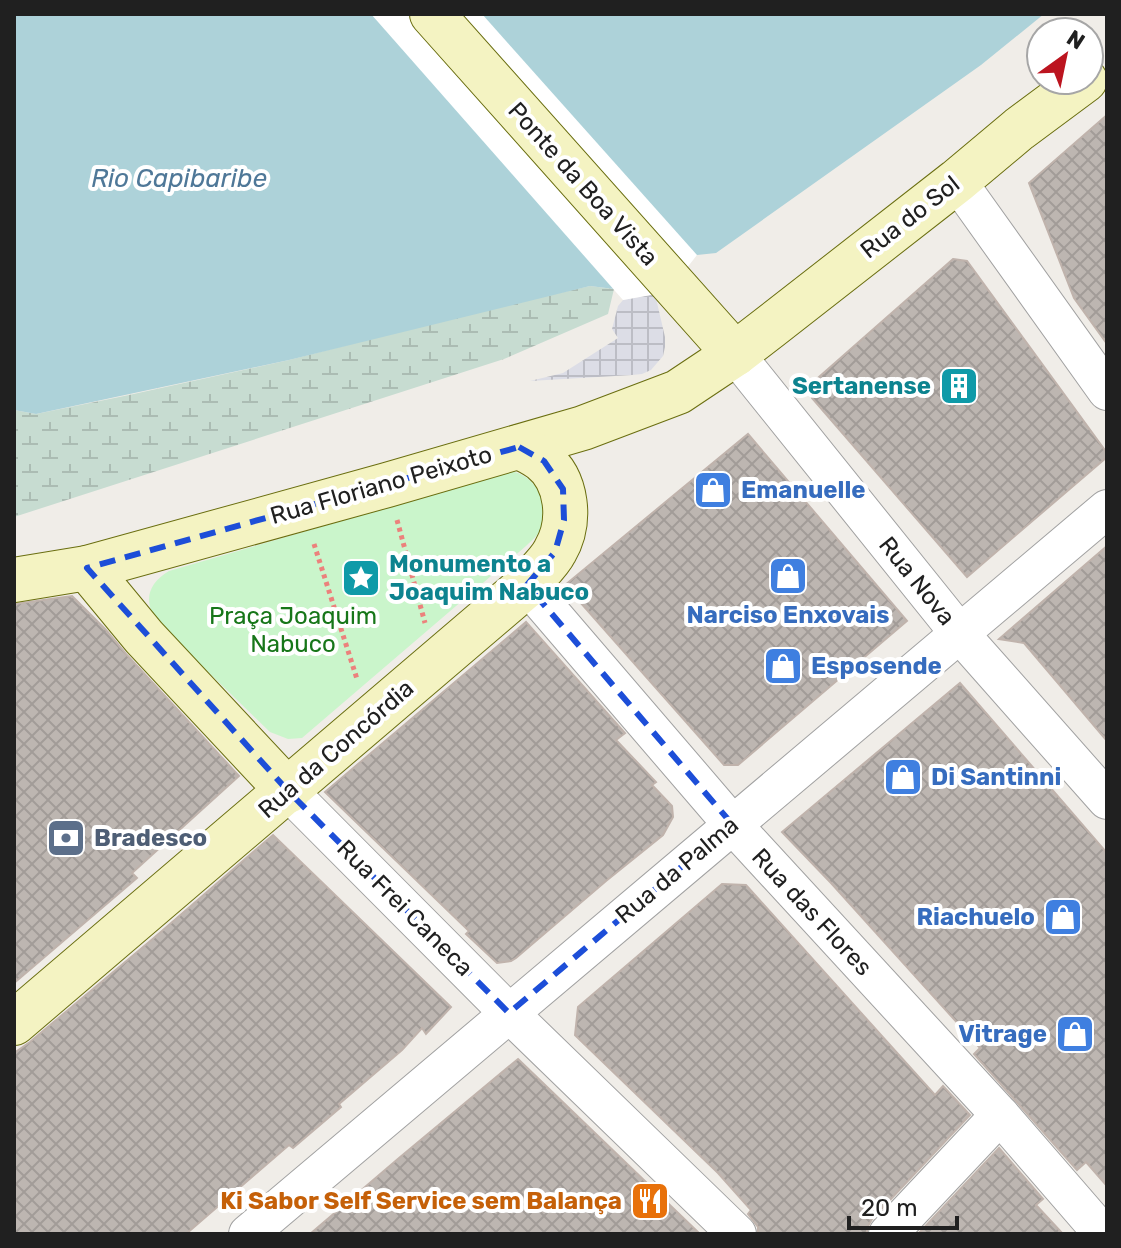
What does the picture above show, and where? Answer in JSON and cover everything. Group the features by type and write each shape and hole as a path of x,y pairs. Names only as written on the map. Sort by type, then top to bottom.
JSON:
{"main road":[{"name":"Ponte da Boa Vista","path":"432,14 735,354"},
{"name":"Rua do Sol","path":"735,354 1063,96"},
{"name":"Rua Floriano Peixoto","path":"14,580 87,568 303,509 596,423 678,392 735,354"},
{"name":"Rua da Concórdia","path":"14,1023 527,585 555,552 562,534 566,502 563,489 544,461 519,447"},
{"name":"Rua Frei Caneca","path":"87,568 144,637 288,791"}],"street":[{"path":"957,181 1107,391"},
{"name":"Rua Nova","path":"735,354 960,634 1107,800"},
{"name":"Rua da Palma","path":"248,1234 1107,509"},
{"name":"Rua das Flores","path":"527,585 732,824 1000,1115 1103,1234"},
{"name":"Rua Frei Caneca","path":"288,791 509,1013 737,1234"},
{"path":"888,1234 1000,1115"}],"path":[{"path":"387,485 436,662"},
{"path":"303,509 369,719"}],"highlighted area":[{"path":"519,447 544,461 563,489 564,520 555,552 527,585 732,824 509,1013 288,791 87,568"}],"green space":[{"path":"590,286 614,289 608,314 504,359 14,517 14,410 36,414 129,395 289,360"},
{"name":"Praça Joaquim Nabuco","path":"492,470 520,474 534,484 544,508 540,532 302,738 288,739 270,732 158,623 150,608 152,588 169,571 393,506"}],"shaded area":[{"path":"655,294 665,347 663,356 651,370 632,375 530,381 563,373 618,338 612,329 618,306 623,300"}],"water":[{"name":"Rio Capibaribe","path":"14,14 1044,14 1025,16 1025,29 981,65 716,253 656,267 614,289 590,286 289,360 36,414 14,410"}],"pier":[{"path":"371,14 482,14 697,255 668,292 623,300"}],"building":[{"path":"1107,115 1107,344 1074,298 1029,183"},
{"path":"953,259 967,261 1107,453 1107,457 967,577 812,398 810,385"},
{"path":"748,434 907,621 738,765 724,765 565,585"},
{"path":"1107,546 1107,741 1024,643 999,639"},
{"path":"72,596 239,776 132,873 137,878 14,983 14,604"},
{"path":"526,622 625,733 616,740 656,782 652,785 672,806 673,817 663,835 516,958 497,963 466,934 469,931 325,792"},
{"path":"960,683 1107,853 1107,1186 1086,1162 1077,1170 974,1054 980,1048 782,832"},
{"path":"273,835 451,1007 426,1034 422,1028 402,1050 339,1104 341,1107 293,1148 289,1145 186,1234 14,1234 14,1053"},
{"path":"722,884 746,885 935,1095 943,1086 970,1115 872,1219 867,1234 758,1234 758,1227 748,1214 751,1210 718,1173 575,1035 578,1007"},
{"path":"518,1059 700,1234 310,1234 399,1158"},
{"path":"999,1148 1043,1199 1036,1205 1063,1234 918,1234"}],"place":[{"name":"Sertanense","path":"959,386"},
{"name":"Emanuelle","path":"713,490"},
{"name":"Narciso Enxovais","path":"788,576"},
{"name":"Monumento a Joaquim Nabuco","path":"361,578"},
{"name":"Esposende","path":"783,666"},
{"name":"Di Santinni","path":"903,777"},
{"name":"Bradesco","path":"66,838"},
{"name":"Riachuelo","path":"1063,917"},
{"name":"Vitrage","path":"1075,1034"},
{"name":"Ki Sabor Self Service sem Balança","path":"650,1201"}]}
